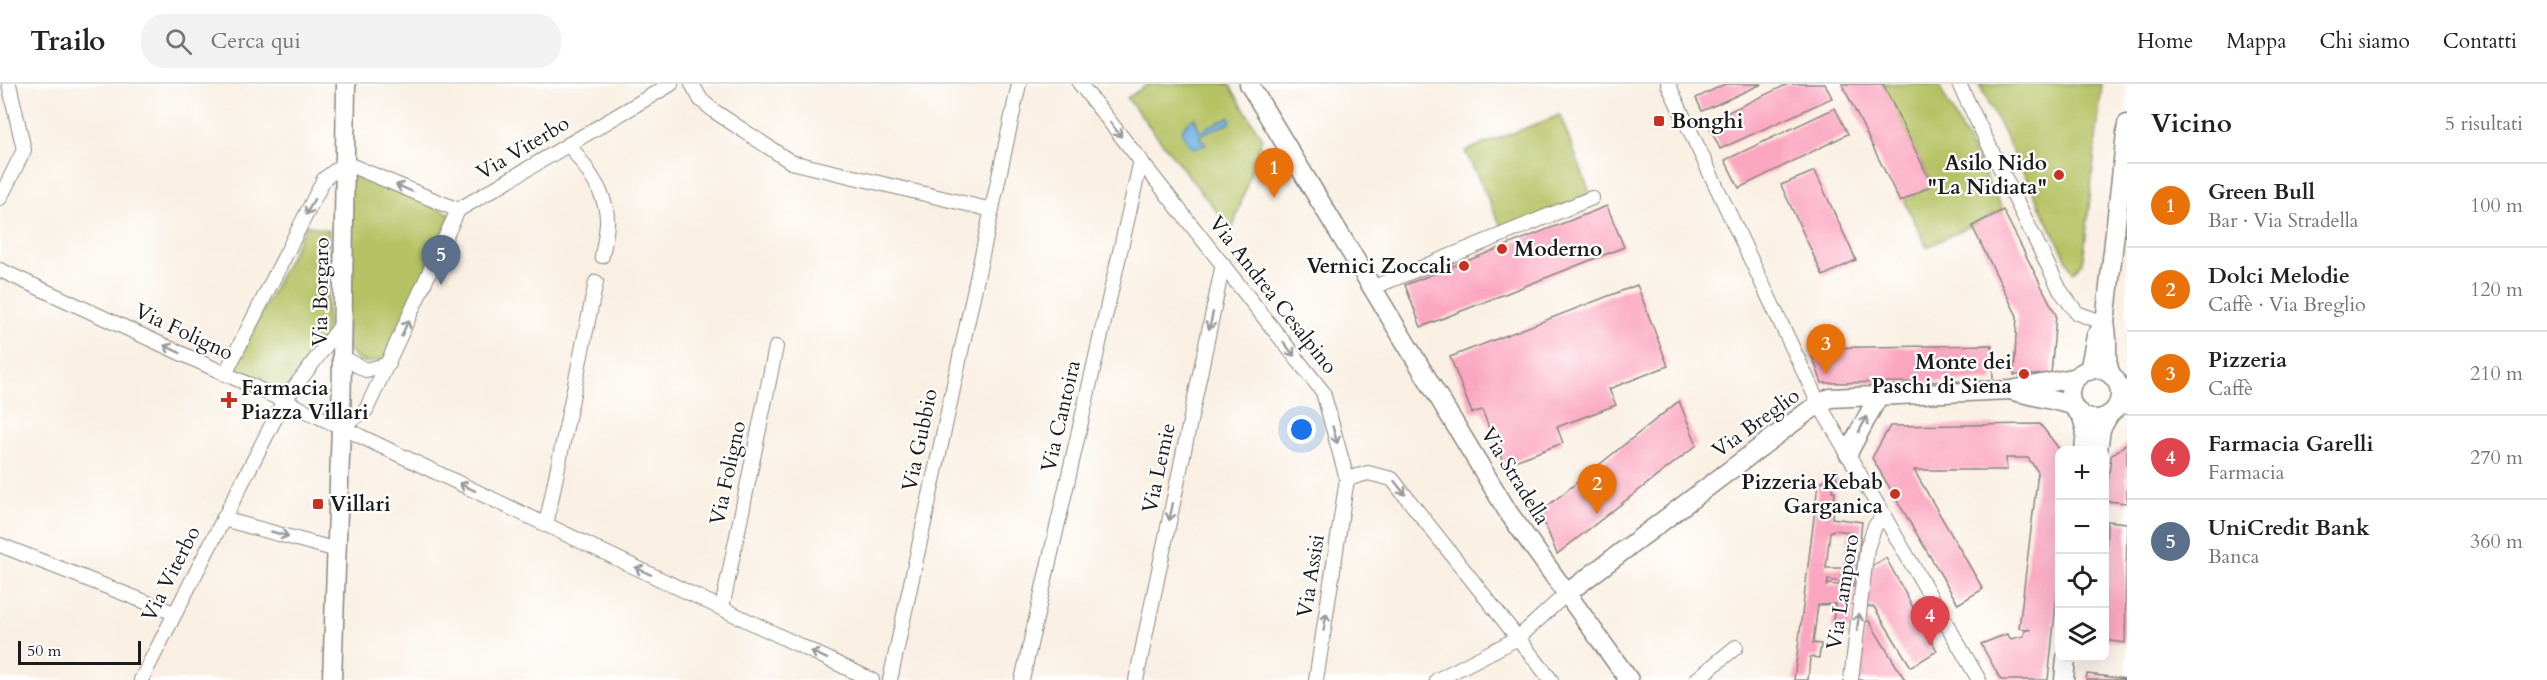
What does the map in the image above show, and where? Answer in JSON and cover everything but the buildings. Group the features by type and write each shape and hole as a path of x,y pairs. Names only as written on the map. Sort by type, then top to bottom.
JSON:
{"street":[{"path":"0,198 24,150 9,84"},
{"name":"Via Borgaro","path":"332,680 341,427 346,84"},
{"name":"Via Viterbo","path":"458,210 671,84"},
{"path":"692,84 701,100 714,111 791,162 992,210"},
{"name":"Via Gubbio","path":"890,680 1019,84"},
{"name":"Via Andrea Cesalpino","path":"1080,84 1323,392 1347,479"},
{"name":"Via Stradella","path":"1249,84 1374,287 1508,512 1629,680"},
{"path":"1668,84 1819,404 1979,680"},
{"path":"1959,84 2060,290 2077,313 2105,323"},
{"path":"2099,446 2101,429 2121,409 2119,383 2107,367 2109,338 2105,323 2127,124"},
{"path":"569,144 602,195 606,206 607,223 602,256"},
{"name":"Via Cantoira","path":"1022,680 1141,160"},
{"path":"225,374 324,179 345,163 458,210 366,410 341,427"},
{"path":"1374,287 1592,198"},
{"name":"Via Lemie","path":"1136,680 1223,264"},
{"name":"Via Foligno","path":"0,270 341,427 872,680"},
{"path":"546,525 596,282"},
{"name":"Via Viterbo","path":"141,680 284,401 343,323"},
{"path":"2084,446 2086,431 2071,390 2083,374 2096,336 2105,323"},
{"name":"Via Foligno","path":"722,609 776,347"},
{"path":"342,357 366,370 389,364"},
{"path":"2083,374 2100,370 2119,383"},
{"name":"Via Breglio","path":"1566,594 1830,398 2011,390 2083,374"},
{"name":"Via Breglio","path":"2011,390 2077,409"},
{"path":"1848,453 1879,395"},
{"path":"2077,409 2095,419 2121,409"},
{"path":"1347,479 1368,473 1392,479 1551,680"},
{"name":"Via Assisi","path":"1316,680 1347,479"},
{"name":"Via Lamporo","path":"1851,680 1867,548 1875,526 1884,515"},
{"name":"Via Viterbo","path":"224,519 337,550"},
{"path":"0,545 174,613"},
{"path":"1437,680 1518,638 1566,594"},
{"path":"1696,680 1736,647"}],"green space":[{"path":"1149,84 1229,84 1262,138 1232,231 1127,98"},
{"path":"1882,84 1938,84 2003,210 1927,247 1904,200 1932,184"},
{"name":"Asilo Nido \"La Nidiata\"","path":"1979,84 2102,84 2083,263 2073,272"},
{"path":"1560,115 1592,198 1505,234 1465,151"},
{"path":"348,169 451,214 387,358 369,363 360,361 347,347"},
{"path":"306,225 329,230 327,332 282,395 232,371"}],"water":[{"path":"1229,117 1230,123 1201,134 1200,138 1206,145 1195,148 1189,145 1182,132 1185,125 1195,118 1199,131"}],"place":[{"name":"Bonghi","path":"1659,121"},
{"name":"Asilo Nido \"La Nidiata\"","path":"2059,175"},
{"name":"Green Bull","path":"1274,198"},
{"name":"Moderno","path":"1502,249"},
{"name":"Vernici Zoccali","path":"1464,266"},
{"name":"UniCredit Bank","path":"441,285"},
{"name":"Pizzeria","path":"1826,374"},
{"name":"Monte dei Paschi di Siena","path":"2024,374"},
{"name":"Farmacia Piazza Villari","path":"229,400"},
{"name":"Pizzeria Kebab Garganica","path":"1895,494"},
{"name":"Villari","path":"318,504"},
{"name":"Dolci Melodie","path":"1597,514"},
{"name":"Farmacia Garelli","path":"1930,646"}]}
